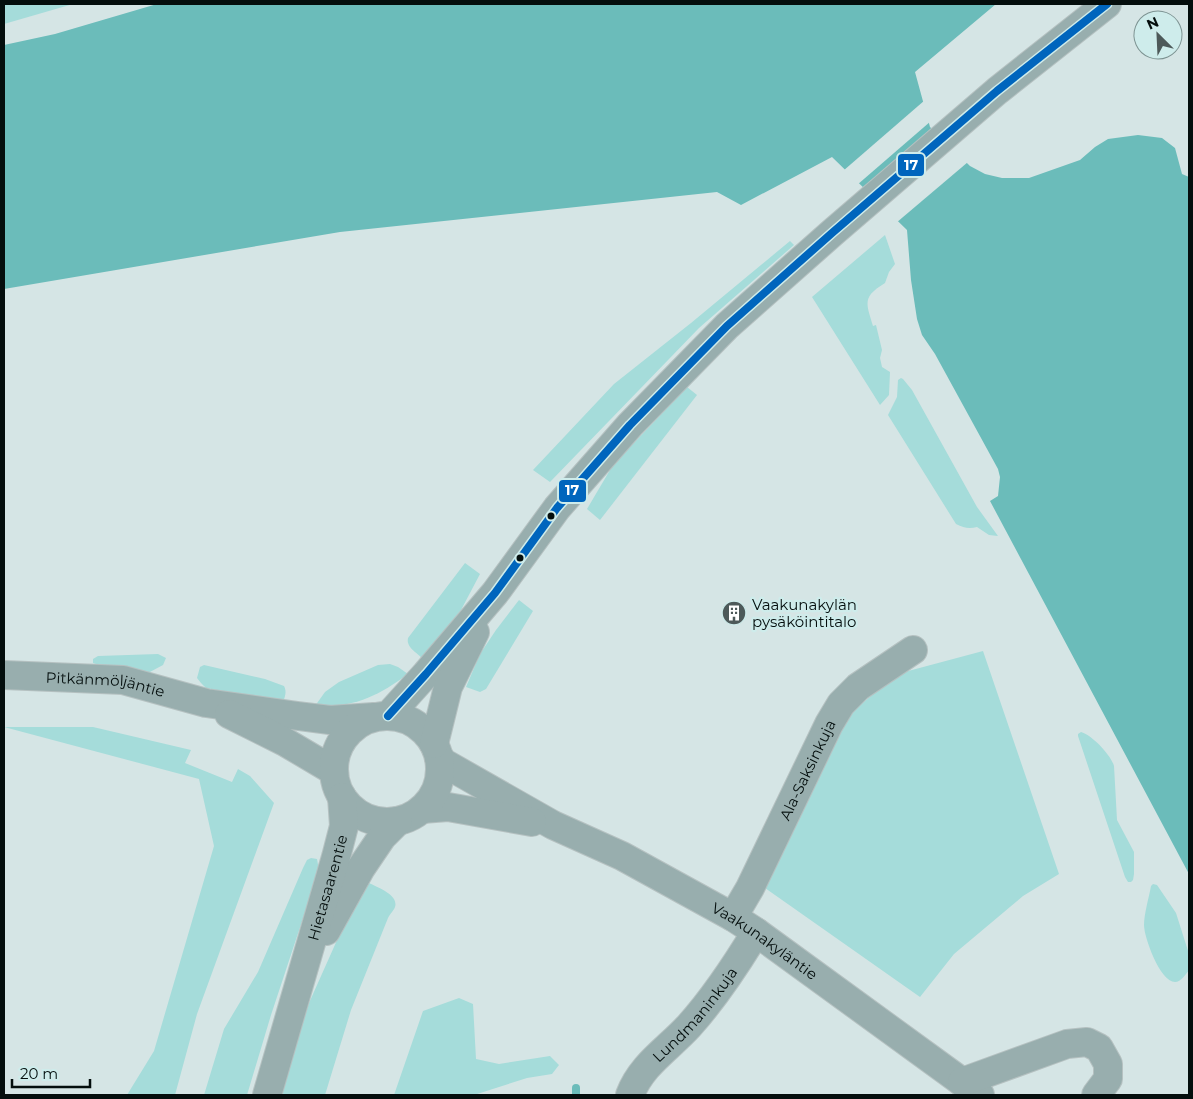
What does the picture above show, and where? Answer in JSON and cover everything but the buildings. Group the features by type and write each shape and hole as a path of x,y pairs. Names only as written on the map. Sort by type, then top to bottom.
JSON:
{"street":[{"path":"495,593 448,687 437,751 440,771 438,785 432,798 422,808 398,821 385,822 361,815 342,797 337,786 334,771 341,743 349,732 361,723 381,716 426,674 495,593 557,508 630,424 727,326 832,233 997,91 1106,4"},
{"name":"Ala-Saksinkuja","path":"733,918 750,888 829,724 841,704 858,687 913,650"},
{"name":"Pitkänmöljäntie","path":"4,675 124,680 206,702 330,720 381,716"},
{"name":"Pitkänmöljäntie","path":"206,702 285,742 334,771"},
{"path":"381,716 402,718 415,723 426,733 437,751"},
{"name":"Vaakunakyläntie","path":"437,751 444,763 553,826 622,856 756,932 971,1089 1067,1044 1087,1042 1099,1048 1108,1064 1108,1079 1096,1095"},
{"name":"Hietasaarentie","path":"267,1095 344,826 342,797"},
{"name":"Vaakunakyläntie","path":"422,808 448,807 553,826"},
{"name":"Hietasaarentie","path":"300,976 361,868 382,837 398,821"},
{"name":"Lundmaninkuja","path":"630,1095 639,1076 717,993 756,932"}],"shaded area":[{"path":"4,4 73,4 4,24"},
{"path":"157,4 996,4 915,72 930,127 970,166 985,174 1002,178 1029,178 1080,160 1108,139 1138,135 1162,138 1175,148 1182,174 1189,177 1189,874 990,501 998,496 1000,477 998,469 935,354 922,335 917,319 911,280 907,230 832,157 741,205 717,192 340,232 4,289 4,45 55,34"},
{"path":"885,235 895,264 889,272 885,283 872,292 868,301 873,326 876,325 882,350 880,358 882,367 890,372 889,395 880,405 812,297"},
{"path":"790,241 794,245 699,328 550,482 533,470 614,384"},
{"path":"901,378 912,390 977,507 998,536 989,535 977,527 967,528 956,524 888,415 897,397 898,380"},
{"path":"687,387 697,395 600,520 587,509 613,465"},
{"path":"465,563 480,574 461,610 422,658 410,647 408,638"},
{"path":"519,600 533,611 486,689 480,692 466,687 480,654"},
{"path":"983,651 1059,874 1023,896 954,954 920,997 765,888 846,717 897,674"},
{"path":"158,654 166,658 163,665 148,673 105,667 93,663 93,659 98,656"},
{"path":"390,664 408,674 386,689 354,703 315,706 325,692 339,682 378,665"},
{"path":"204,665 265,679 284,686 286,692 283,703 206,688 197,678 200,667"},
{"path":"4,727 93,727 191,750 185,763 232,782 238,769 250,776 274,803 197,1014 175,1095 127,1095 154,1051 214,846 199,779"},
{"path":"1081,732 1100,746 1109,756 1114,766 1117,820 1134,852 1134,874 1131,882 1128,882 1125,877 1078,736"},
{"path":"311,858 317,859 319,870 271,1015 247,1095 204,1095 224,1029 258,972 303,868 307,860"},
{"path":"369,883 391,895 394,899 395,907 388,918 351,1010 325,1095 279,1095 309,1003 346,920"},
{"path":"1153,884 1157,885 1176,913 1189,954 1189,970 1177,982 1169,980 1164,975 1154,958 1145,931 1146,911"},
{"path":"459,998 473,1004 476,1059 499,1064 550,1056 559,1065 552,1074 527,1078 474,1095 394,1095 423,1011"}],"pier":[{"path":"925,100 931,121 857,185 843,171"},
{"path":"934,128 968,162 896,223 861,189"}],"waterway":[{"path":"576,1088 576,1095"}],"transit line":[{"name":"17","path":"388,716 495,593 557,508 630,425 727,326 997,91 1107,4"}],"place":[{"name":"Vaakunakylän pysäköintitalo","path":"734,613"}]}
